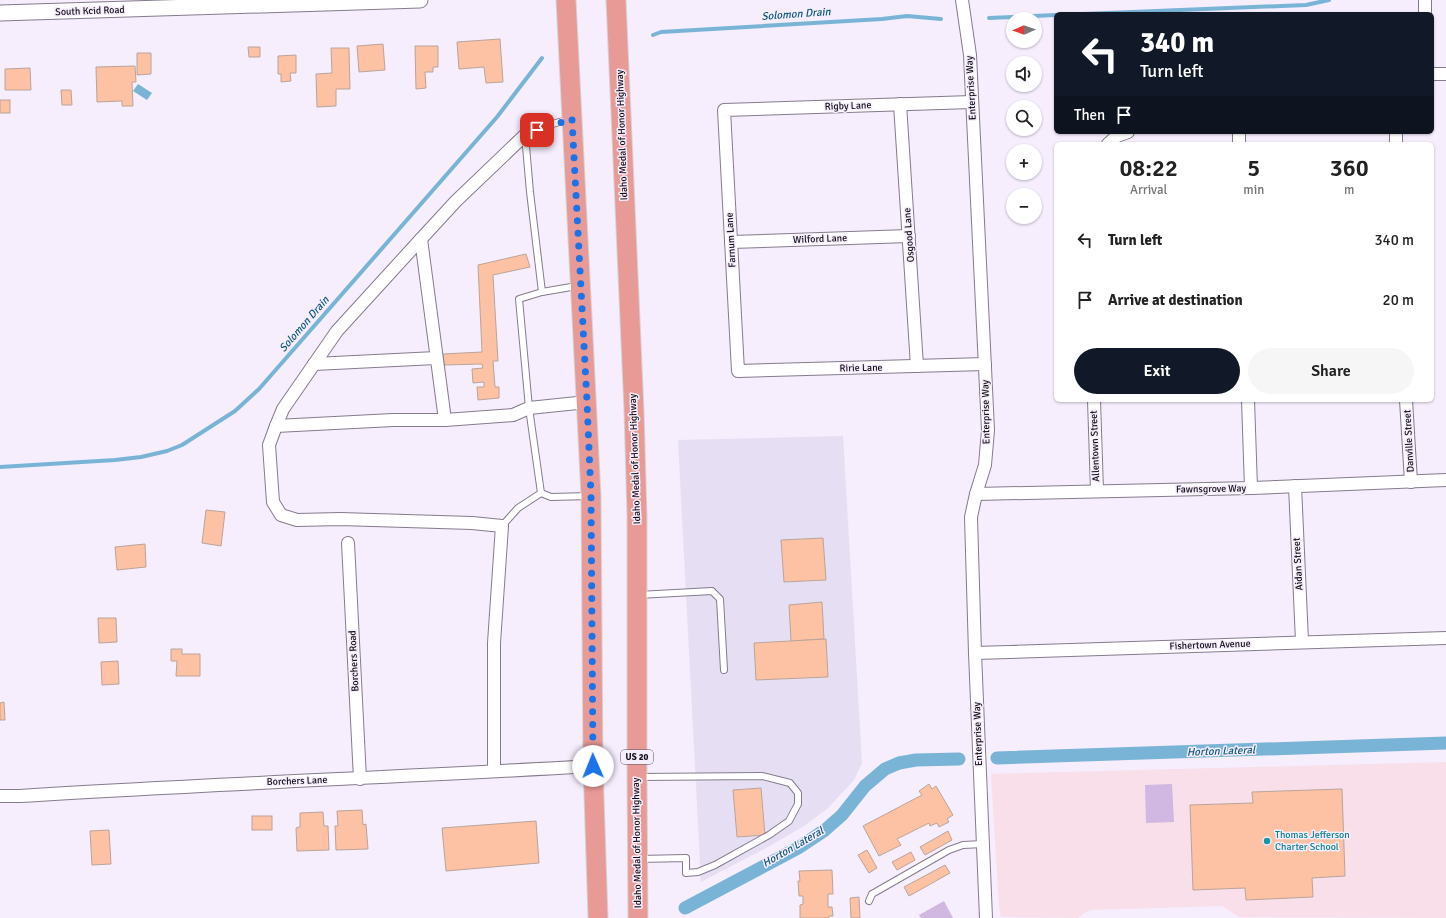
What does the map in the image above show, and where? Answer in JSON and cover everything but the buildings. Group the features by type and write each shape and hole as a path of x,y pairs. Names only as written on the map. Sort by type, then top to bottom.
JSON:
{"main road":[{"path":"566,0 591,496 593,766 598,918"},
{"name":"Idaho Medal of Honor Highway","path":"616,0 634,411 637,516 638,918"}],"street":[{"name":"South Kcid Road","path":"0,13 285,2 420,0"},
{"name":"Enterprise Way","path":"962,0 970,55 988,430 985,465 971,517 986,918"},
{"path":"1425,0 1425,12"},
{"path":"1434,74 1446,74"},
{"name":"Rigby Lane","path":"724,110 972,102"},
{"name":"Osgood Lane","path":"900,104 917,366"},
{"name":"Farnum Lane","path":"724,110 738,371"},
{"path":"1110,142 1117,136 1122,134"},
{"path":"494,771 494,643 502,526 472,523 297,520 281,515 273,502 269,445 283,409 337,332 456,201 526,135"},
{"name":"Wilford Lane","path":"731,242 909,236"},
{"path":"421,239 445,420"},
{"path":"314,364 436,358"},
{"name":"Ririe Lane","path":"738,371 984,364"},
{"path":"276,426 394,420 445,420 513,415 529,408 587,402"},
{"name":"Allentown Street","path":"1094,402 1097,491"},
{"path":"1248,402 1252,488"},
{"name":"Danville Street","path":"1406,402 1411,482"},
{"name":"Fawnsgrove Way","path":"976,494 1252,488 1446,480"},
{"name":"Aidan Street","path":"1295,486 1302,641"},
{"name":"Borchers Road","path":"348,543 360,779"},
{"name":"Fishertown Avenue","path":"975,653 1302,641 1446,638"},
{"name":"Borchers Lane","path":"0,796 360,779 593,766"}],"lane":[{"path":"542,292 530,192 526,135 572,119"},
{"path":"541,493 529,408 519,299 542,292 581,286"},
{"path":"541,493 551,497 591,496"},
{"path":"502,526 518,508 541,493"},
{"path":"637,595 712,591 720,599 724,670"},
{"path":"637,777 762,776 790,783 798,793 798,804 789,821 774,832 738,853 698,872 686,873 686,858 637,859"},
{"path":"869,901 872,894 949,850 963,845 983,844"}],"shaded area":[{"path":"843,436 862,763 854,780 828,808 804,826 768,847 701,882 678,440"},
{"path":"1446,762 1446,918 1239,917 1222,906 1091,910 1078,918 1001,917 999,906 991,774"},
{"path":"1172,784 1174,822 1146,823 1145,785"},
{"path":"944,901 953,918 921,918 919,915"}],"water":[{"path":"138,84 152,93 147,100 133,91"}],"waterway":[{"name":"Solomon Drain","path":"1133,12 1306,5 1329,0"},
{"name":"Solomon Drain","path":"989,18 1054,15"},
{"name":"Solomon Drain","path":"653,35 661,32 882,19 907,16 941,19"},
{"name":"Solomon Drain","path":"0,467 115,460 141,457 167,451 182,445 235,411 259,389 497,117 542,58"},
{"name":"Horton Lateral","path":"997,758 1446,743"},
{"name":"Horton Lateral","path":"685,908 798,848 825,830 842,815 865,786 885,769 899,763 916,760 959,759"}],"place":[{"name":"Thomas Jefferson Charter School","path":"1267,841"}],"route":[{"path":"537,130 572,119 591,496 593,766"}]}
